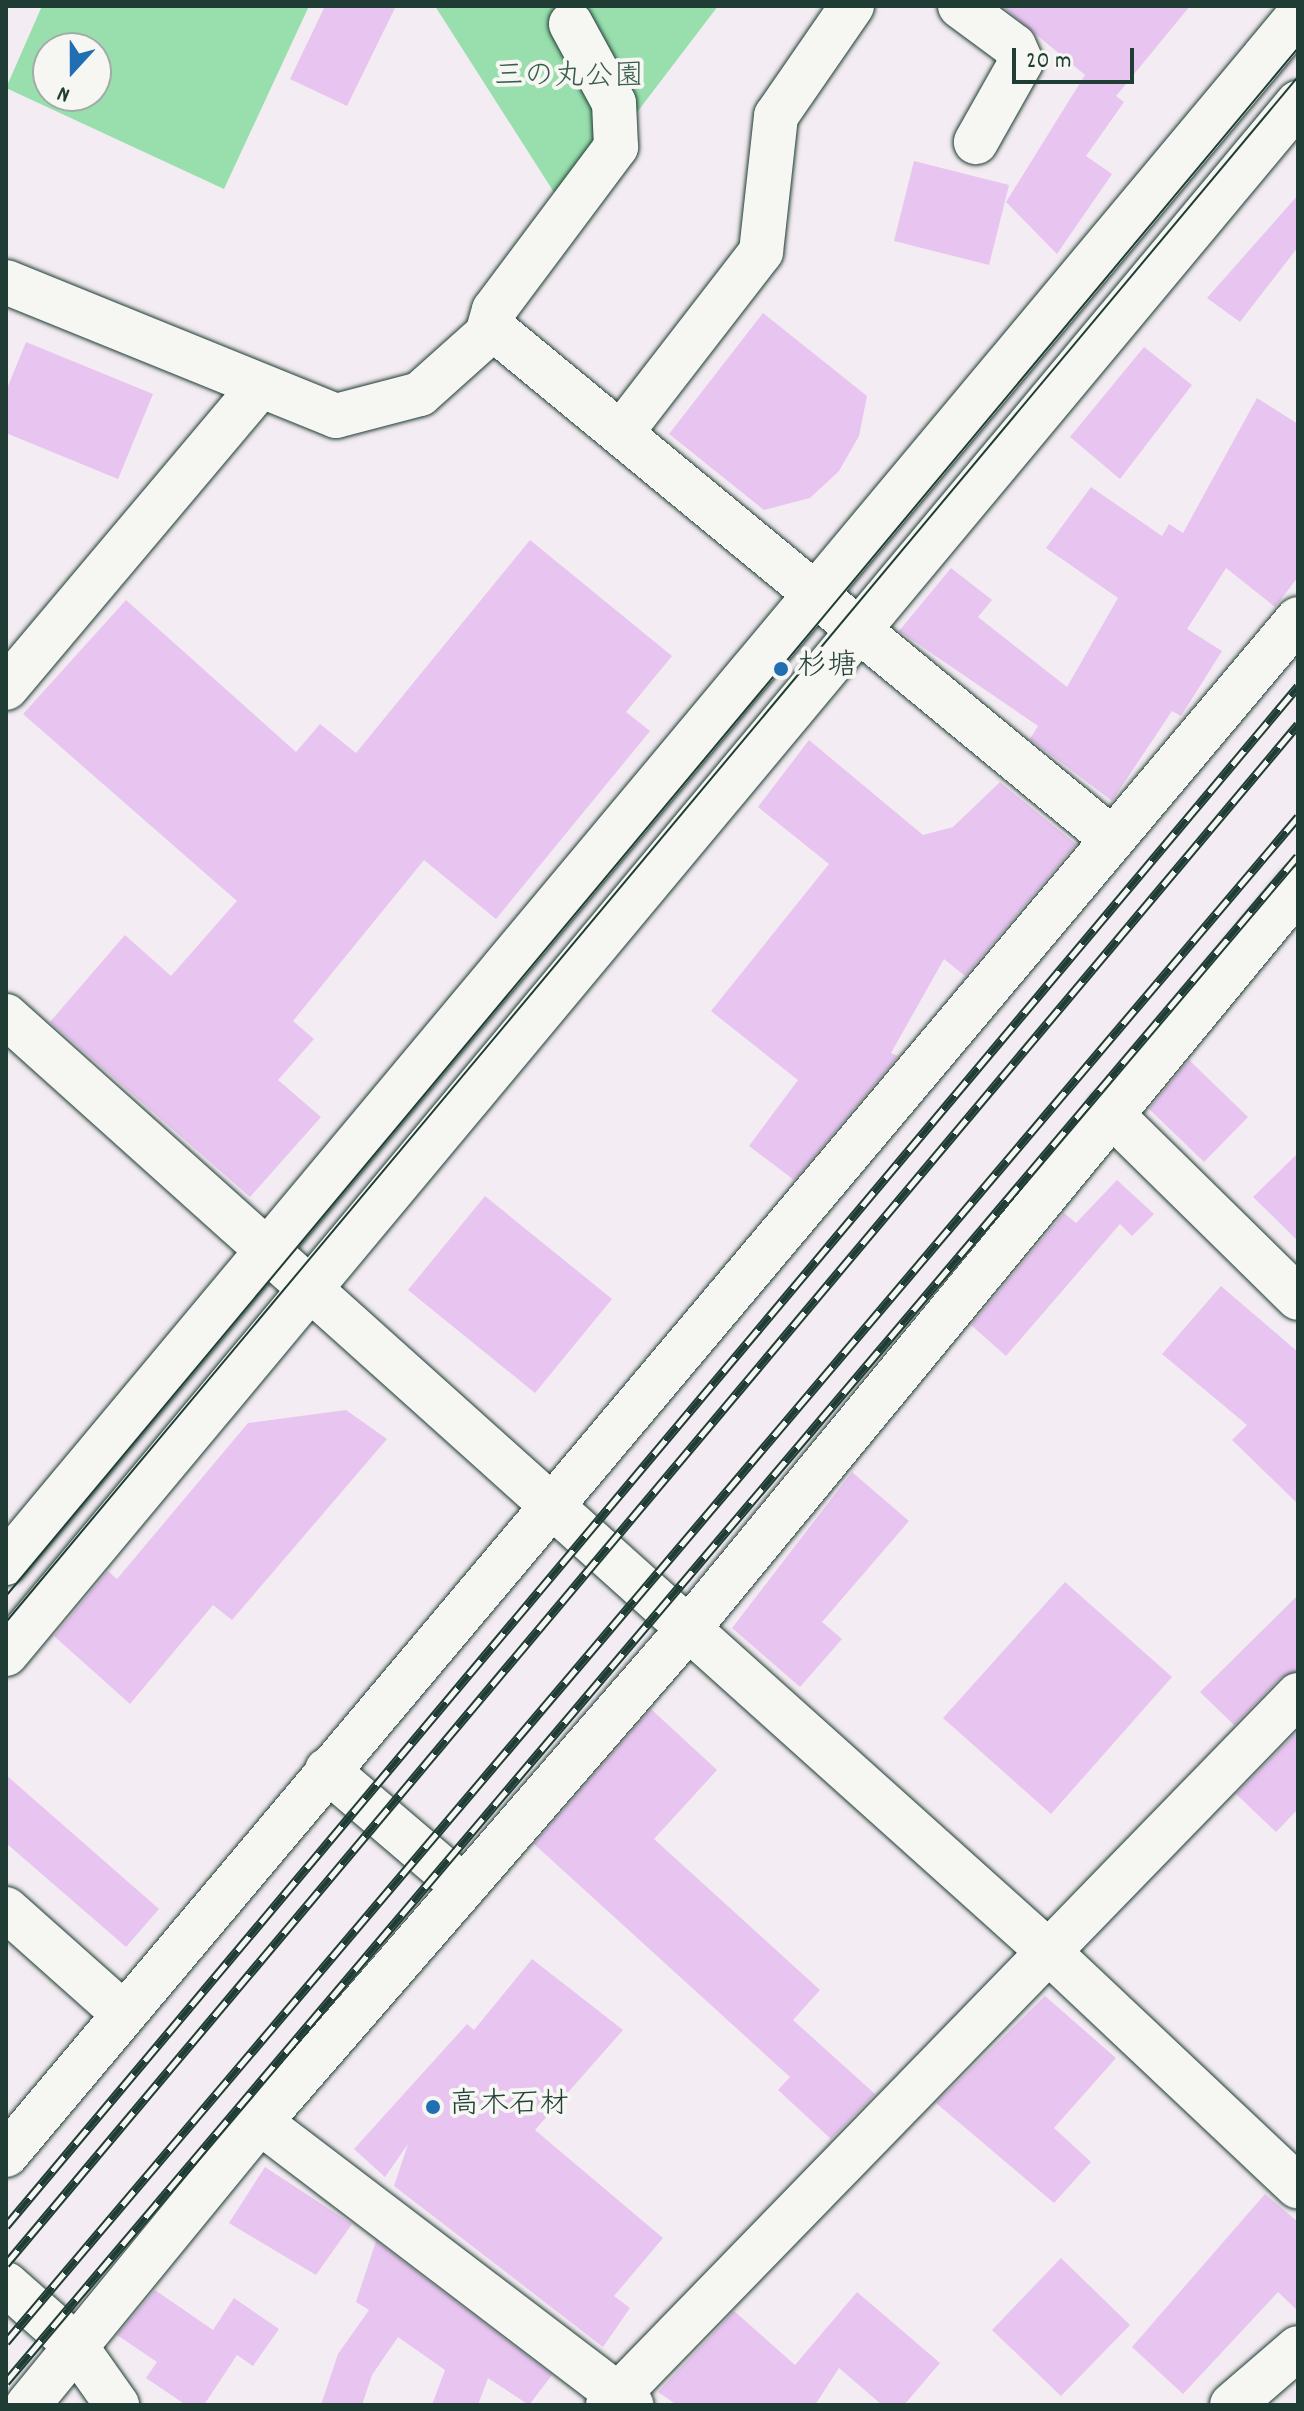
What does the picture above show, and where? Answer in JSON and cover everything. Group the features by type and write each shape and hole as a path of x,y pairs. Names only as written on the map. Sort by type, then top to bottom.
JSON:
{"street":[{"path":"621,433 761,252 776,116 852,6"},
{"path":"960,6 1014,46 1021,62 976,142"},
{"path":"6,1563 1298,16"},
{"path":"6,282 259,388 336,416 375,410 420,394 487,334 494,310 616,147 614,103 571,24"},
{"path":"6,1654 1298,103"},
{"path":"487,334 510,339 621,433 863,627 1111,838"},
{"path":"6,688 259,388"},
{"path":"6,2155 1298,619"},
{"path":"28,2405 74,2344 260,2122 689,1628 1109,1112 1298,889"},
{"path":"6,1016 309,1293 553,1503 1049,1952 1298,2187"},
{"path":"1109,1112 1298,1298"},
{"path":"260,2122 619,2402 1298,1695"},
{"path":"327,1770 464,1887"},
{"path":"6,1909 124,2014"},
{"path":"6,2284 74,2344 117,2405"},
{"path":"1232,2405 1298,2348"}],"green space":[{"path":"42,6 309,6 224,189 58,112 112,112 112,32 32,32 32,100 6,88"},
{"name":"三の丸公園","path":"435,6 718,6 564,208"}],"building":[{"path":"325,6 396,6 347,106 290,79"},
{"path":"1002,6 1190,6 1116,96 1124,102 1086,156 1112,174 1057,254 1006,202 1085,75"},
{"path":"914,161 1009,185 989,265 894,241"},
{"path":"1298,195 1298,247 1240,322 1207,298"},
{"path":"763,313 867,396 859,436 839,471 810,498 764,510 669,434"},
{"path":"26,342 153,394 118,479 6,433 6,391"},
{"path":"1144,347 1192,385 1120,479 1070,437"},
{"path":"1257,398 1298,424 1298,577 1275,607 1226,568 1187,629 1222,651 1181,716 1172,711 1112,801 1030,739 1038,726 899,631 951,568 992,600 978,617 1067,687 1118,598 1046,548 1091,487 1162,536 1169,524 1183,533"},
{"path":"530,540 672,656 626,712 650,731 496,919 424,860 293,1021 314,1039 278,1080 321,1117 250,1197 50,1022 125,935 171,976 237,901 23,714 126,600 296,752 320,724 356,753"},
{"path":"809,740 923,835 953,827 1000,782 1076,844 965,976 944,959 891,1053 898,1056 794,1180 749,1146 798,1080 711,1011 829,864 758,807"},
{"path":"1189,1060 1248,1117 1204,1162 1149,1109"},
{"path":"1298,1153 1298,1241 1253,1197"},
{"path":"1117,1180 1154,1214 1132,1236 1120,1224 1006,1356 971,1325 1064,1213 1076,1223"},
{"path":"485,1196 612,1299 535,1393 408,1290"},
{"path":"1221,1286 1298,1352 1298,1504 1232,1440 1247,1425 1162,1354"},
{"path":"346,1410 387,1439 232,1620 213,1605 130,1704 54,1636 108,1571 117,1579 248,1423"},
{"path":"852,1472 909,1521 822,1622 842,1639 800,1687 732,1628"},
{"path":"1065,1582 1172,1677 1051,1814 943,1718"},
{"path":"1298,1595 1298,1671 1280,1678 1234,1725 1200,1692"},
{"path":"651,1709 717,1770 654,1839 820,1990 793,2020 875,2094 831,2139 778,2090 790,2077 534,1844"},
{"path":"1298,1731 1298,1809 1276,1832 1236,1794"},
{"path":"6,1775 159,1909 126,1947 6,1843"},
{"path":"532,1959 623,2030 535,2130 663,2238 614,2296 630,2308 603,2347 394,2186 408,2144 385,2177 354,2149 467,2024 474,2030"},
{"path":"1045,1996 1116,2058 1054,2128 1091,2162 1054,2203 936,2103"},
{"path":"265,2167 352,2224 316,2275 229,2223"},
{"path":"1265,2194 1298,2222 1298,2311 1278,2292 1183,2394 1132,2347"},
{"path":"376,2241 552,2375 529,2405 488,2378 478,2405 432,2405 445,2370 398,2337 372,2375 362,2405 321,2405 338,2354 369,2310 356,2302"},
{"path":"1061,2258 1130,2325 1061,2396 992,2330"},
{"path":"155,2290 213,2330 234,2298 279,2329 253,2366 237,2355 204,2405 186,2405 146,2378 157,2362 117,2335"},
{"path":"857,2292 940,2363 904,2405 882,2405 839,2368 815,2405 677,2405 658,2392 734,2311 795,2365"}],"tram line":[{"path":"6,1596 1298,48"},
{"path":"6,1622 1298,77"}],"railway":[{"path":"6,2226 1298,686"},
{"path":"6,2264 1298,724"},
{"path":"6,2342 1298,817"},
{"path":"6,2382 1298,856"}],"place":[{"name":"杉塘","path":"781,669"},
{"name":"高木石材","path":"433,2107"}]}
